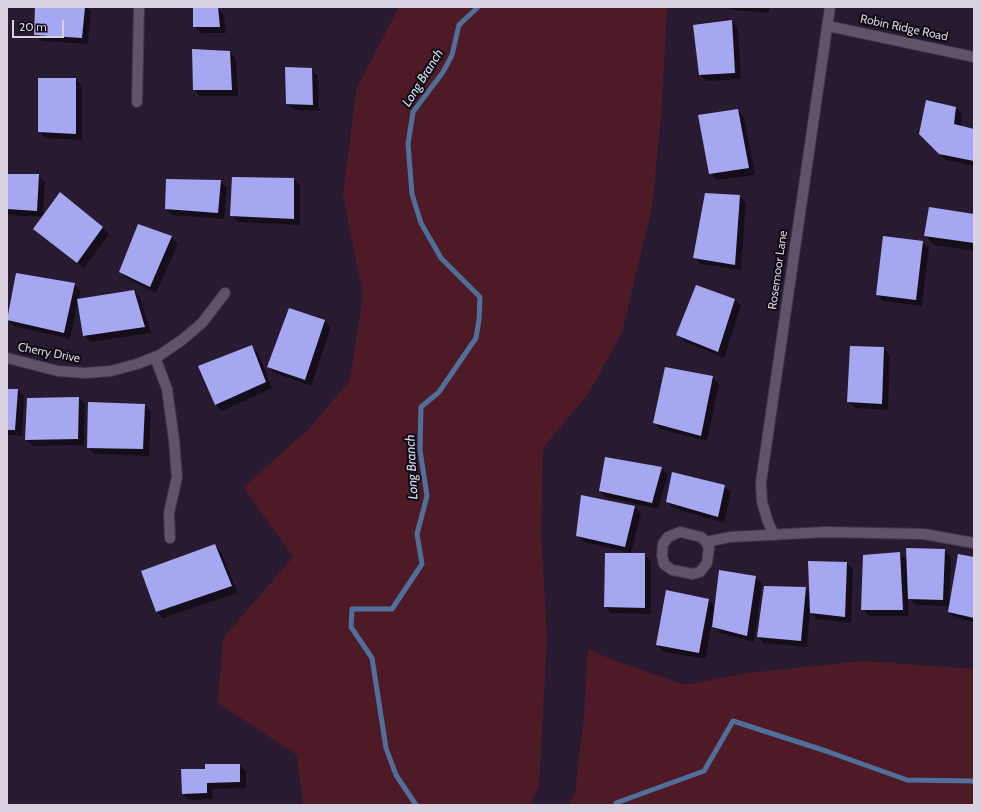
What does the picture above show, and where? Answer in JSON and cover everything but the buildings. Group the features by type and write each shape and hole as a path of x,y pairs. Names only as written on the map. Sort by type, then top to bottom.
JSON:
{"street":[{"path":"137,102 139,7"},
{"name":"Rosemoor Lane","path":"774,535 762,502 761,482 830,7"},
{"name":"Robin Ridge Road","path":"828,26 974,57"},
{"name":"Cherry Drive","path":"7,358 58,371 85,373 111,371 137,364 155,357 182,340 202,323 225,293"},
{"path":"155,357 167,390 174,440 177,477 169,513 170,538"},
{"path":"680,532 701,537 706,542 709,548 708,563 700,572 693,574 672,570 664,564 662,555 664,544 668,537 672,534 680,532"},
{"path":"706,542 730,537 826,532 924,534 974,543"}],"shaded area":[{"path":"401,7 667,7 661,118 652,208 622,332 589,393 543,448 541,533 547,638 539,786 530,805 303,805 297,755 218,703 223,638 293,557 243,487 308,430 350,380 363,295 343,194 357,87 398,9"},
{"path":"588,649 613,660 685,685 749,673 862,661 974,669 974,805 569,805 575,793 584,717"}],"waterway":[{"name":"Long Branch","path":"416,805 396,775 386,748 372,658 351,627 352,609 392,609 422,564 417,534 427,496 420,450 421,407 439,392 476,338 479,320 480,297 441,258 421,223 412,194 408,144 413,112 443,72 452,55 459,25 478,7"},
{"path":"616,805 616,803 704,771 733,721 826,751 907,780 974,781"}]}
